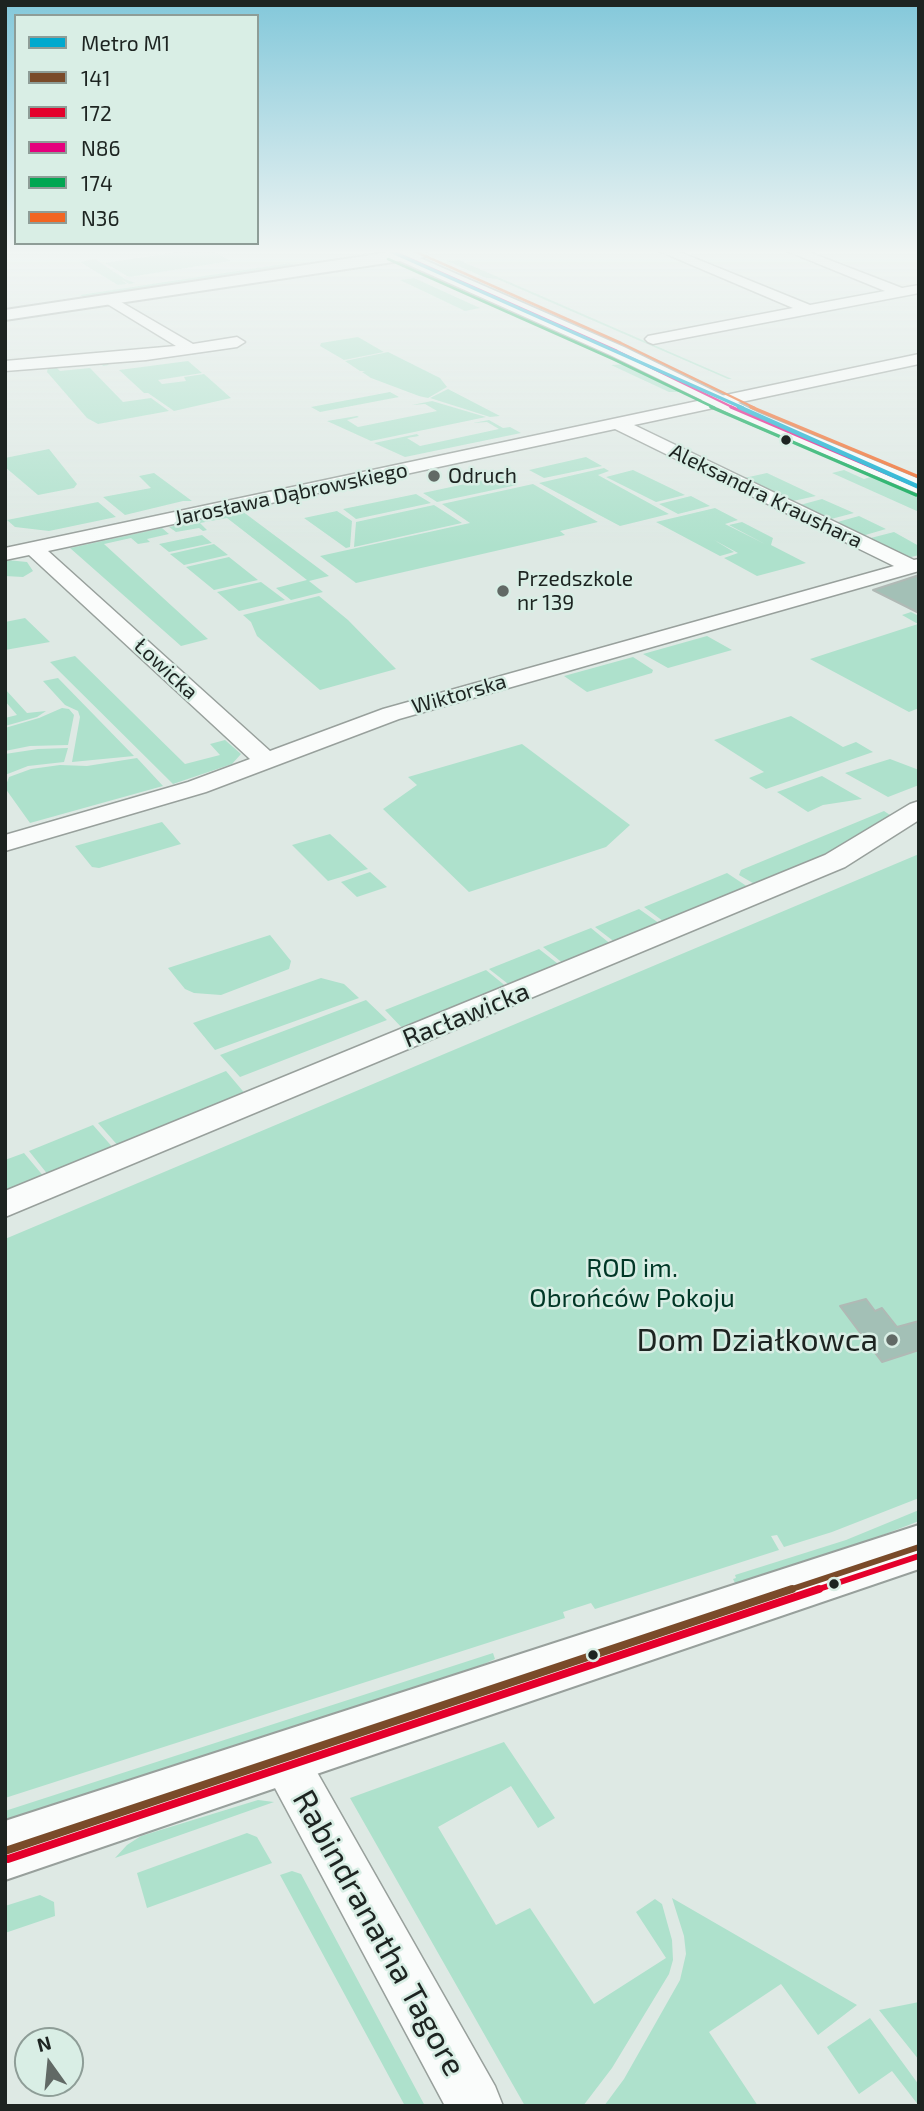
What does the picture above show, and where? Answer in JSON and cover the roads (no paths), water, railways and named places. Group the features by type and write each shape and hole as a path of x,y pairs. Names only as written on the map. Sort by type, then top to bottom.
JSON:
{"main road":[{"path":"615,350 919,487"},
{"path":"731,400 919,474"},
{"path":"5,1851 919,1547"}],"street":[{"path":"5,366 184,350"},
{"name":"Jarosława Dąbrowskiego","path":"5,554 620,425 919,359"},
{"name":"Aleksandra Kraushara","path":"620,425 915,566"},
{"name":"Łowicka","path":"33,548 267,761"},
{"name":"Wiktorska","path":"5,843 197,787 391,714 915,566"},
{"name":"Racławicka","path":"5,1205 822,866 877,837 919,809"},
{"name":"Rabindranatha Tagore","path":"284,1760 475,2106"}],"metro line":[{"name":"M1","path":"611,350 919,487"}],"place":[{"name":"Odruch","path":"434,476"},
{"name":"Przedszkole nr 139","path":"503,591"},
{"name":"Dom Działkowca","path":"892,1340"}],"park label":[{"name":"ROD im. Obrońców Pokoju","path":"632,1283"}]}
